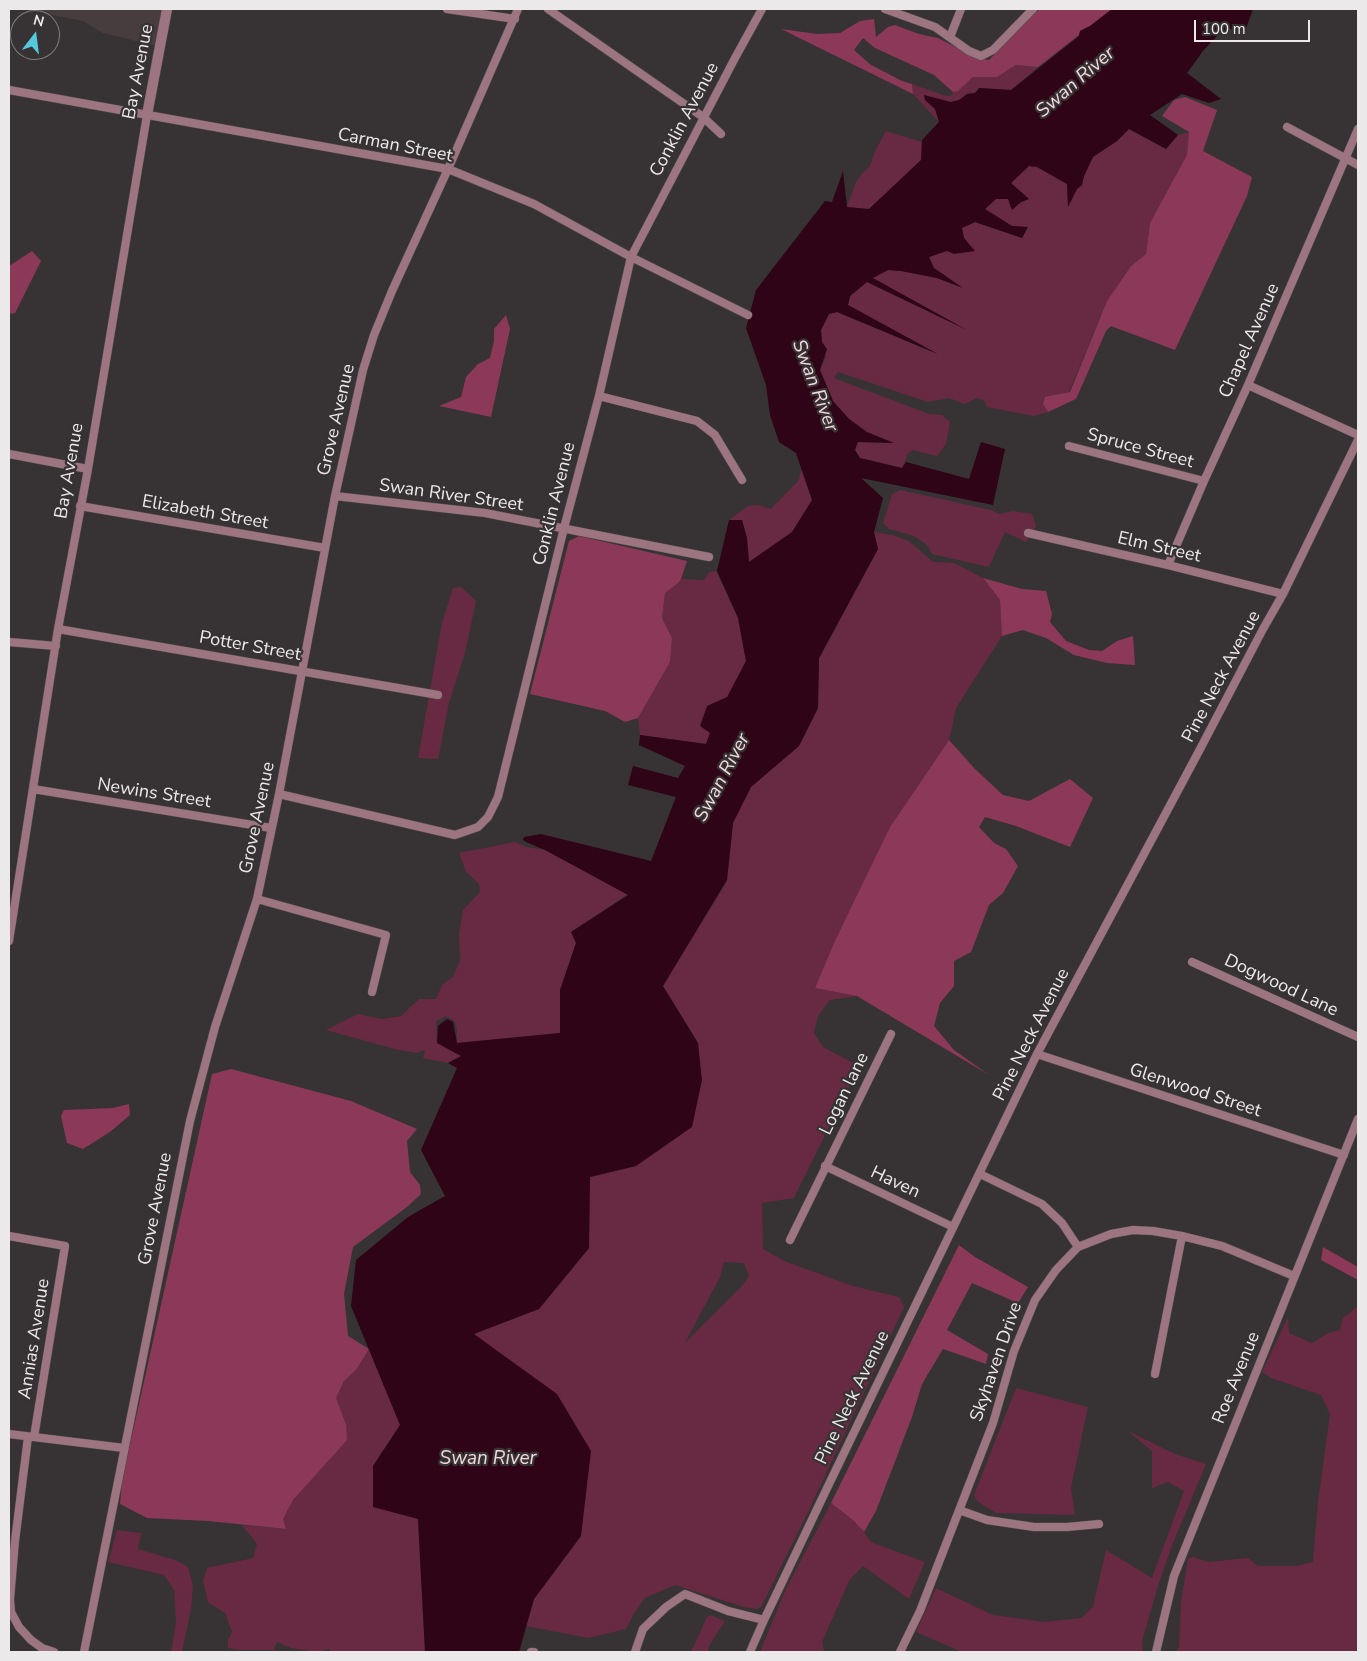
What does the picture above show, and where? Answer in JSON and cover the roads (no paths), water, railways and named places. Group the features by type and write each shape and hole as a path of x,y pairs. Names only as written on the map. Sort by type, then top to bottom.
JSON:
{"street":[{"name":"Bay Avenue","path":"9,941 13,893 33,789 58,629 88,468 147,115 167,9"},
{"path":"447,9 515,19"},
{"name":"Grove Avenue","path":"84,1652 190,1121 215,1027 257,899 279,794 335,496 363,370 374,334 392,291 448,170 518,9"},
{"path":"548,9 703,118 721,134"},
{"name":"Conklin Avenue","path":"279,794 455,835 478,827 488,817 498,797 564,528 599,396 631,257 762,9"},
{"path":"885,9 935,27 969,51 981,56 993,50 1033,9"},
{"path":"950,37 961,9"},
{"name":"Carman Street","path":"9,90 448,170 534,204 631,257 748,315"},
{"path":"1287,126 1358,165"},
{"name":"Chapel Avenue","path":"1168,565 1358,129"},
{"path":"1248,385 1358,435"},
{"path":"599,396 697,421 715,436 742,480"},
{"name":"Pine Neck Avenue","path":"750,1652 1037,1054 1283,594 1358,440"},
{"name":"Spruce Street","path":"1070,446 1204,481"},
{"path":"9,454 88,468"},
{"name":"Swan River Street","path":"335,496 485,513 709,557"},
{"name":"Elizabeth Street","path":"80,506 325,548"},
{"name":"Elm Street","path":"1028,533 1283,594"},
{"name":"Potter Street","path":"58,629 438,695"},
{"path":"9,642 56,646"},
{"name":"Newins Street","path":"33,789 271,828"},
{"path":"257,899 386,935 372,992"},
{"name":"Dogwood Lane","path":"1192,962 1358,1037"},
{"name":"Logan lane","path":"825,1166 891,1034"},
{"name":"Glenwood Street","path":"1037,1054 1344,1155"},
{"name":"Roe Avenue","path":"1156,1652 1174,1576 1358,1119"},
{"path":"790,1240 825,1166"},
{"name":"Haven","path":"825,1166 953,1227"},
{"path":"980,1174 1042,1204 1062,1223 1078,1248"},
{"name":"Skyhaven Drive","path":"900,1652 920,1611 993,1423 1014,1351 1035,1300 1056,1270 1078,1248 1111,1234 1133,1230 1153,1231 1222,1246 1294,1276"},
{"name":"Annias Avenue","path":"9,1236 65,1246 31,1437 14,1551 10,1599 11,1612 19,1626 31,1640 42,1648 54,1652"},
{"path":"1155,1374 1182,1236"},
{"path":"9,1434 124,1448"},
{"path":"959,1510 987,1520 1034,1527 1067,1527 1099,1524"},
{"path":"635,1652 643,1629 666,1607 685,1594 728,1611 764,1620"}],"water":[{"name":"Swan River","path":"1112,9 1253,9 1244,34 1228,28 1218,35 1203,51 1187,73 1221,99 1209,103 1182,94 1150,115 1178,135 1166,149 1129,129 1117,141 1093,157 1082,185 1077,189 1068,207 1067,184 1037,167 1029,166 1011,183 1029,199 1021,202 1012,210 1008,199 996,199 985,209 1012,226 1028,227 1022,238 975,222 962,228 964,238 975,251 954,254 947,251 929,257 934,268 963,288 937,278 901,271 888,270 873,278 967,330 867,282 850,296 848,305 938,354 837,312 829,314 821,330 822,342 827,349 820,370 833,401 849,419 867,432 894,443 858,442 855,450 860,458 902,468 906,462 969,479 981,442 1005,449 993,505 861,478 883,498 874,532 878,549 819,658 818,708 799,746 751,787 733,823 727,880 663,986 698,1043 702,1080 692,1127 636,1166 590,1177 589,1248 539,1309 474,1334 557,1394 591,1451 581,1536 534,1599 519,1652 425,1652 418,1519 373,1507 373,1466 400,1425 351,1306 356,1260 408,1217 445,1196 421,1150 457,1068 448,1063 461,1056 437,1043 438,1026 447,1019 453,1022 457,1043 560,1033 560,990 576,943 571,932 628,895 545,850 526,842 523,840 524,837 541,834 651,861 676,797 628,785 633,766 678,778 685,766 639,745 640,735 706,744 710,733 700,726 707,706 727,697 746,661 738,618 717,571 729,520 742,520 747,538 749,562 792,532 812,500 796,453 779,442 770,415 766,385 746,328 756,290 825,201 832,202 843,171 847,207 869,209 921,160 922,140 939,122 935,109 925,100 924,95 951,102 959,100 967,94 975,93 979,88 1011,90 1079,36 1080,31 1090,26"}]}
